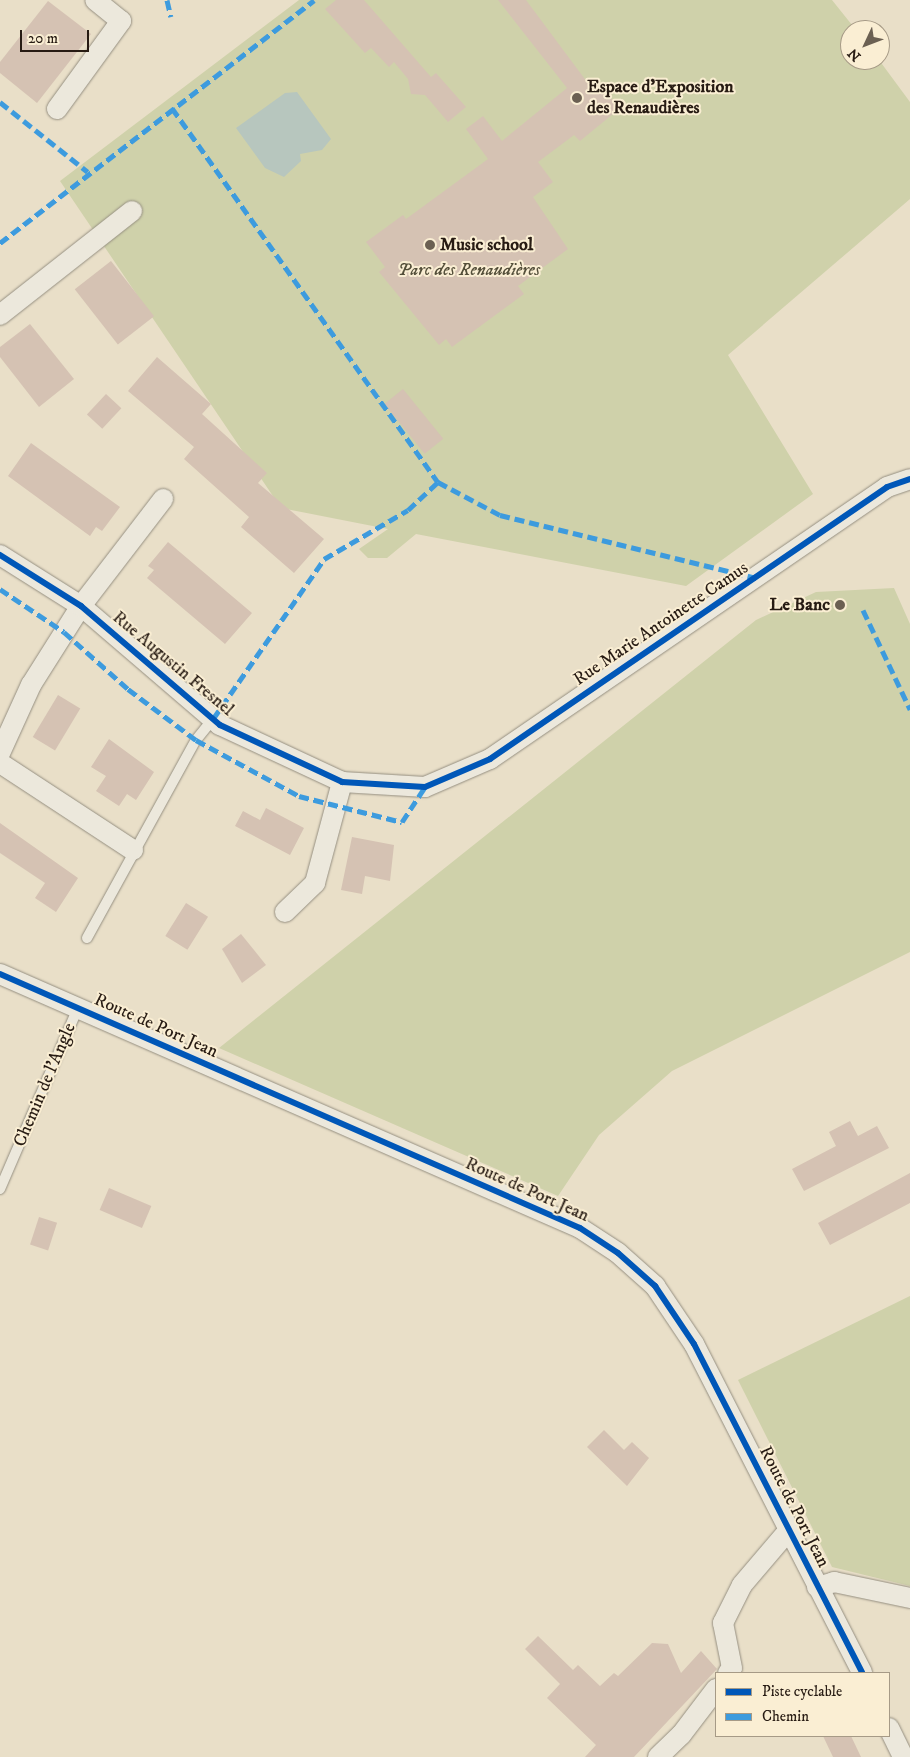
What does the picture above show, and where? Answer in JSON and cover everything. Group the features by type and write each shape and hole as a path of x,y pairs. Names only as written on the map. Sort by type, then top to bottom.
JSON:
{"street":[{"path":"57,108 121,21 95,0"},
{"path":"0,315 132,211"},
{"name":"Rue Marie Antoinette Camus","path":"425,787 490,759 872,498 910,479"},
{"path":"0,753 31,685 81,606 163,499"},
{"name":"Rue Augustin Fresnel","path":"0,556 81,606 213,719 314,772 342,782 425,787"},
{"path":"0,762 133,850"},
{"path":"285,912 315,883 342,782"},
{"name":"Route de Port Jean","path":"0,974 580,1228 618,1253 655,1286 676,1314 861,1672"},
{"path":"729,1672 732,1668 723,1623 742,1585 788,1530"},
{"path":"817,1586 834,1582 910,1598"},
{"path":"658,1757 715,1690"},
{"path":"890,1730 902,1757"}],"lane":[{"path":"87,938 133,850 213,719"},
{"name":"Chemin de l'Angle","path":"0,1189 78,1008"}],"green space":[{"name":"Parc des Renaudières","path":"299,0 832,0 848,20 840,20 840,70 886,70 910,102 910,199 728,355 813,494 686,586 416,534 387,558 368,558 359,549 388,529 281,508 60,181"},
{"path":"894,588 910,624 910,952 672,1071 599,1135 558,1196 219,1048 756,620 816,592"},
{"path":"910,1296 910,1586 832,1567 738,1380"}],"shaded area":[{"path":"297,92 331,139 322,150 300,154 301,161 284,177 265,168 236,128 285,93"}],"building":[{"path":"336,0 364,0 431,77 436,73 466,107 448,122 425,95 411,94 408,79 394,62 389,67 371,48 365,53 325,9"},
{"name":"Music school","path":"498,0 526,0 590,86 598,80 619,109 580,141 574,135 538,162 553,182 533,197 568,249 518,286 524,294 452,347 446,339 439,345 379,272 385,267 366,242 403,215 406,219 488,159 466,129 483,116 502,141 567,88"},
{"path":"48,1 91,34 37,103 0,73 0,62"},
{"path":"111,261 154,316 118,344 75,289"},
{"path":"30,324 74,379 39,407 0,357 0,347"},
{"path":"157,357 211,404 202,414 267,473 258,483 324,539 294,573 241,527 249,517 184,459 194,447 128,391"},
{"path":"403,389 443,439 425,454 384,404"},
{"path":"106,394 121,408 102,429 87,414"},
{"path":"31,443 120,507 102,531 96,527 90,536 8,476"},
{"path":"168,542 252,613 225,644 147,578 154,570 148,566"},
{"path":"58,695 80,708 55,750 33,737"},
{"path":"109,739 154,772 136,800 127,794 119,806 96,791 106,776 91,767"},
{"path":"266,808 304,828 290,855 235,826 243,811 260,820"},
{"path":"0,823 78,878 56,912 35,898 45,883 0,853"},
{"path":"352,837 394,845 390,881 365,876 362,894 341,890"},
{"path":"186,903 208,917 187,950 165,936"},
{"path":"241,934 266,965 242,983 222,949"},
{"path":"850,1121 858,1136 877,1126 889,1148 804,1191 792,1169 836,1146 829,1132"},
{"path":"910,1173 910,1203 830,1245 818,1223"},
{"path":"109,1188 151,1206 142,1228 100,1210"},
{"path":"39,1217 57,1223 48,1250 30,1245"},
{"path":"604,1430 624,1450 632,1442 649,1458 627,1486 587,1447"},
{"path":"538,1636 573,1670 578,1665 600,1686 614,1673 618,1676 652,1643 668,1644 681,1673 701,1651 717,1669 634,1757 585,1757 596,1745 547,1698 560,1684 525,1649"},
{"path":"823,1737 851,1737 861,1757 833,1757"}],"marked path":[{"path":"167,0 171,17"},
{"path":"0,243 314,0"},
{"path":"0,102 88,172"},
{"path":"172,108 438,482 500,515 756,578"},
{"path":"213,719 324,559 408,510 438,482"},
{"path":"0,589 64,632 128,689 196,740 299,796 402,822 425,787"},
{"path":"863,610 910,709"}],"cycle path":[{"path":"0,555 81,606 220,725 342,782 425,787 490,759 887,487 910,479"},
{"path":"0,974 580,1228 618,1253 655,1286 694,1344 861,1672"}],"place":[{"name":"Espace d'Exposition des Renaudières","path":"577,98"},
{"name":"Music school","path":"430,245"},
{"name":"Le Banc","path":"840,605"}]}
